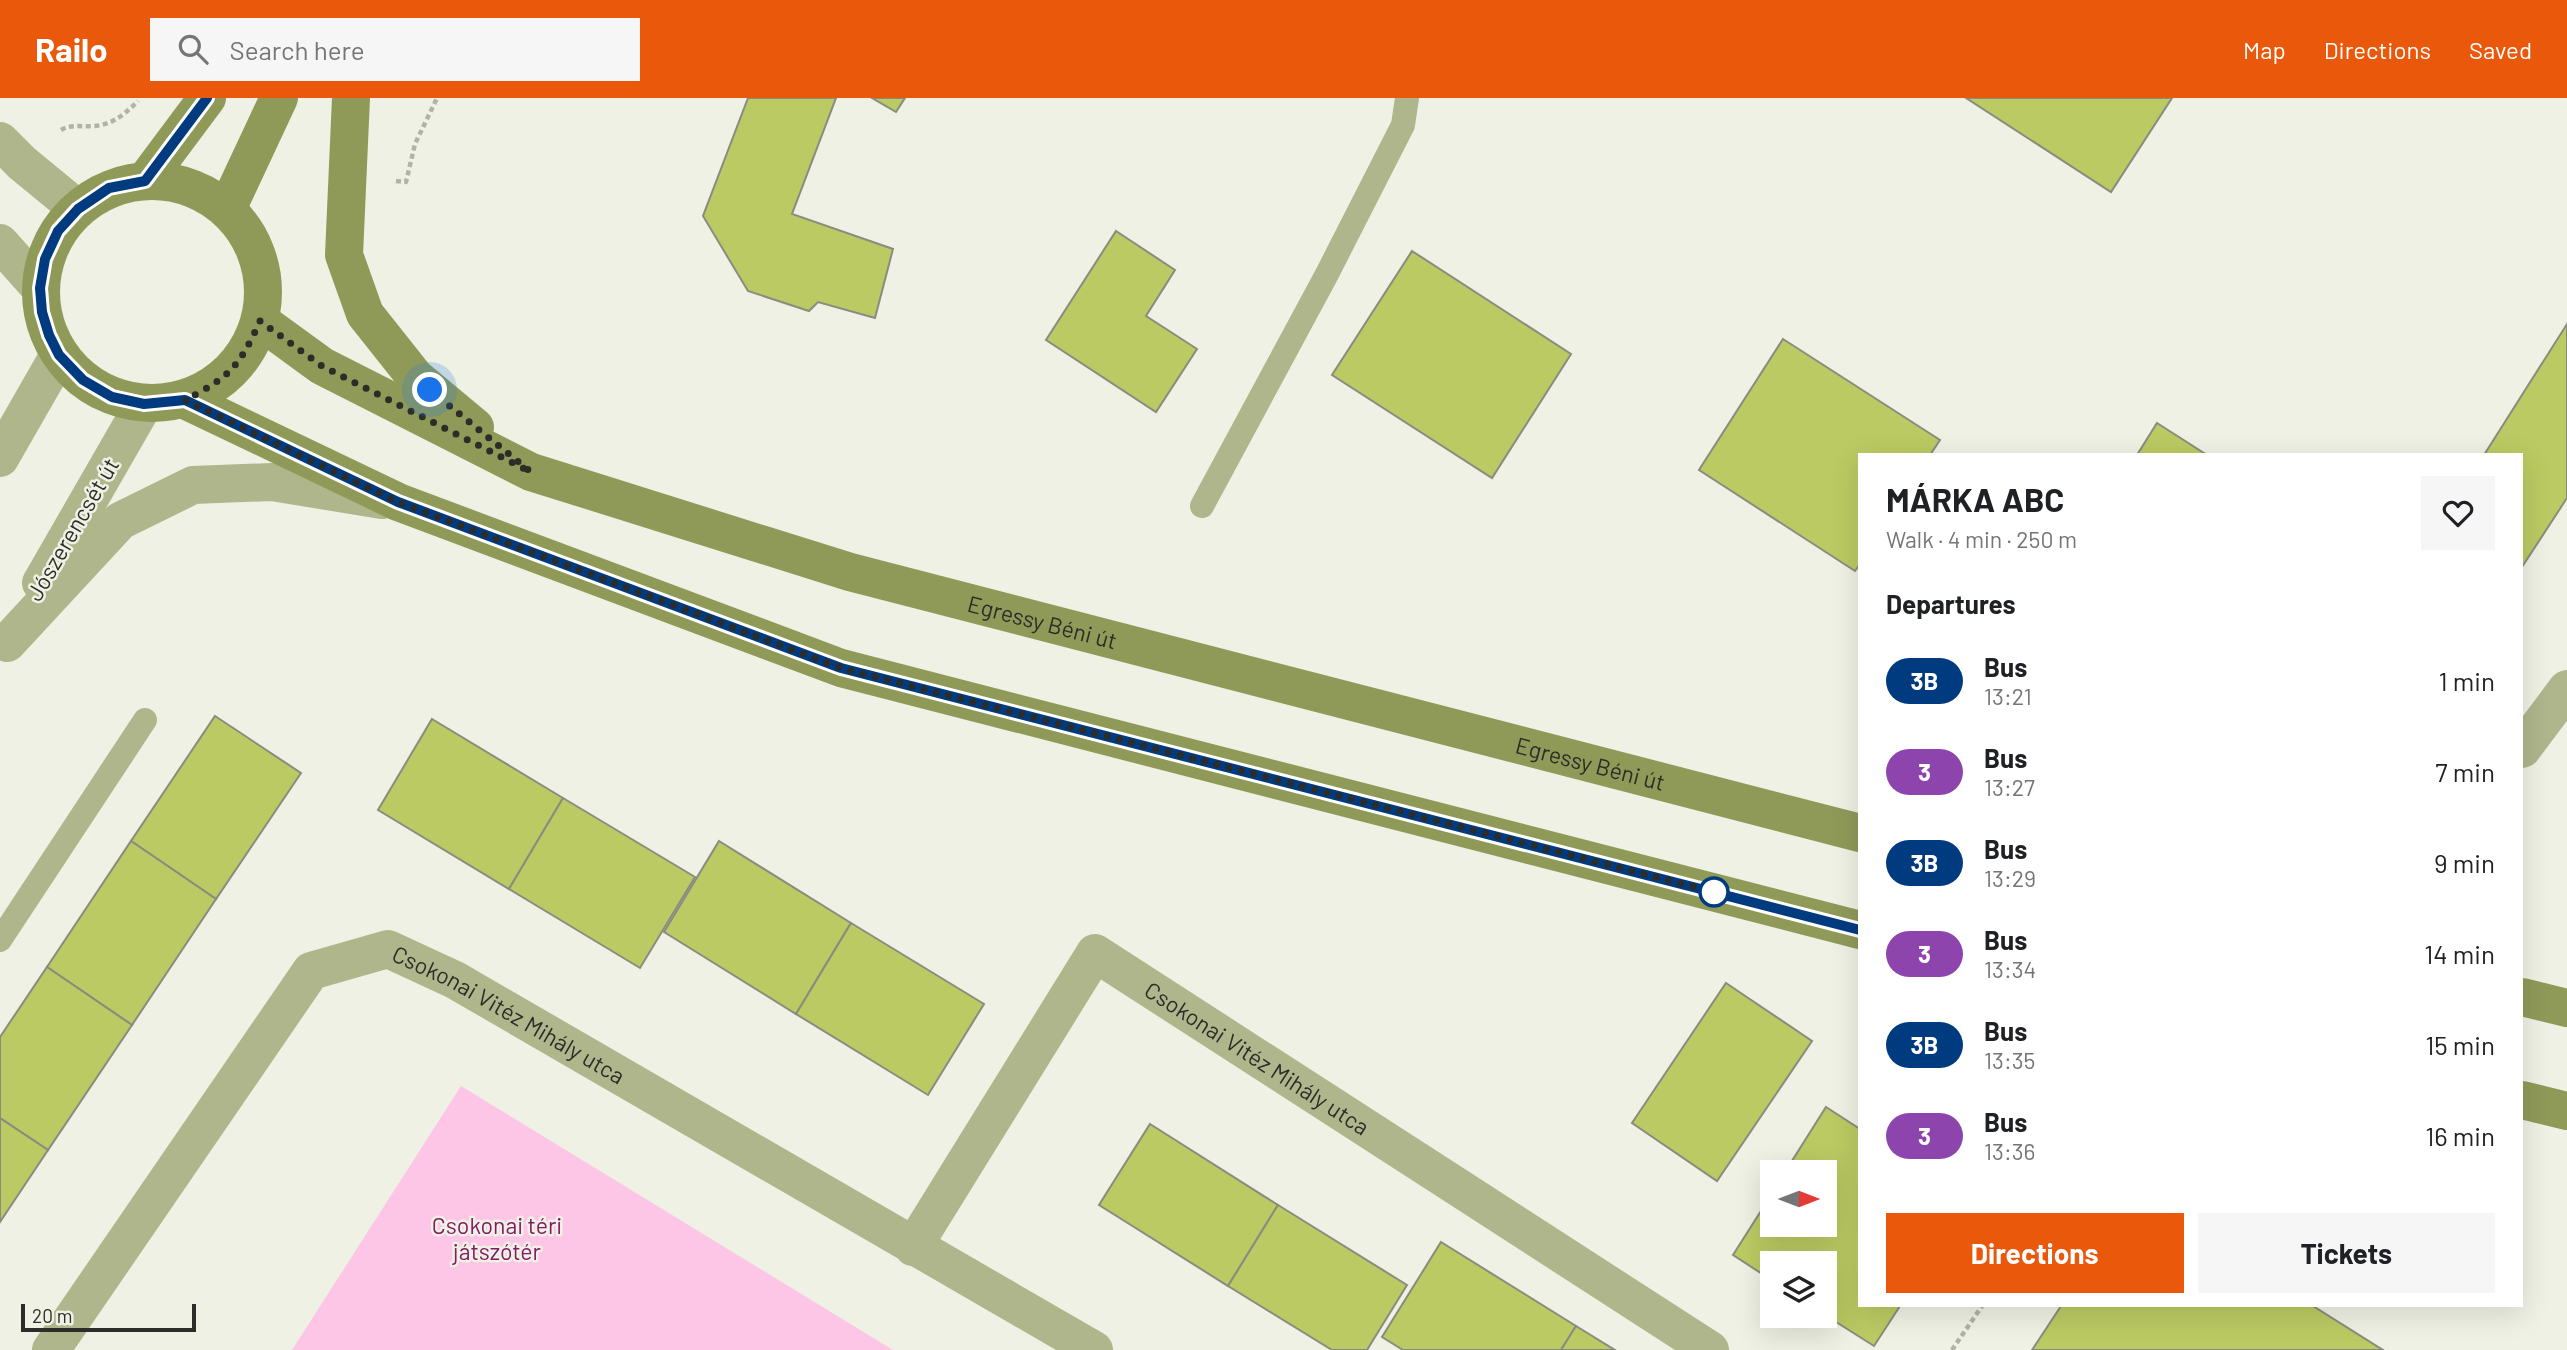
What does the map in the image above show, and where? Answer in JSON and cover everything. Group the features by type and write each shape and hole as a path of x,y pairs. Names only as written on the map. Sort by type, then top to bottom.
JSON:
{"street":[{"path":"145,181 206,98"},
{"path":"227,209 279,98"},
{"path":"351,98 344,255 365,314 415,377 531,472"},
{"path":"0,141 22,163 78,209"},
{"path":"145,181 175,183 202,192 227,209 243,227 255,249 262,272 264,297 260,321 244,355 219,382 185,400 144,404 112,397 83,380 59,355 42,312 40,288 45,259 58,231 78,209 109,188 145,181"},
{"path":"0,243 40,288"},
{"name":"Egressy Béni út","path":"260,321 322,366 531,472 850,572 1858,831"},
{"path":"0,458 59,355"},
{"path":"185,400 398,502 841,668 1858,929"},
{"name":"Jószerencsét út","path":"3,649 144,404"},
{"path":"3,649 120,521 193,485 272,482 398,502"},
{"path":"2523,748 2567,689"},
{"name":"Csokonai Vitéz Mihály utca","path":"51,1350 311,971 388,949 455,981 1094,1350"},
{"name":"Csokonai Vitéz Mihály utca","path":"913,1247 1095,953 1710,1350"},
{"path":"2523,997 2567,1008"},
{"path":"2523,1100 2567,1111"}],"lane":[{"path":"1202,506 1327,274 1403,125 1407,98"},
{"path":"0,940 145,720"}],"path":[{"path":"406,182 415,144 438,98"},
{"path":"1952,1350 1981,1307"}],"green space":[{"name":"Csokonai téri játszótér","path":"461,1086 893,1350 292,1350"}],"building":[{"path":"748,98 836,98 792,214 893,249 875,318 818,302 809,311 748,291 703,216"},
{"path":"872,98 905,98 896,112"},
{"path":"1966,98 2172,98 2111,192"},
{"path":"1116,231 1175,270 1146,316 1197,349 1156,412 1046,340"},
{"path":"1412,251 1571,354 1492,478 1332,375"},
{"path":"2567,324 2567,498 2523,565 2523,453 2485,453"},
{"path":"1783,339 1940,440 1931,453 1858,453 1858,567 1855,571 1699,470"},
{"path":"2157,423 2204,453 2138,453"},
{"path":"215,716 301,773 216,899 131,841"},
{"path":"432,719 563,798 509,889 378,810"},
{"path":"563,798 695,877 640,968 509,889"},
{"path":"131,841 216,899 132,1025 47,967"},
{"path":"719,841 851,923 796,1014 664,932"},
{"path":"851,923 984,1004 928,1095 796,1014"},
{"path":"47,967 132,1025 48,1150 0,1118 0,1037"},
{"path":"1726,983 1812,1041 1717,1181 1632,1123"},
{"path":"1826,1107 1858,1128 1858,1307 1899,1307 1874,1346 1837,1323 1837,1251 1760,1251 1760,1273 1733,1255 1760,1212 1760,1237 1838,1237 1838,1160 1793,1160"},
{"path":"0,1118 48,1150 0,1222"},
{"path":"1150,1124 1278,1205 1228,1286 1099,1205"},
{"path":"1278,1205 1407,1285 1367,1350 1332,1350 1228,1286"},
{"path":"1441,1242 1576,1326 1561,1350 1403,1350 1382,1337"},
{"path":"2060,1307 2315,1307 2383,1350 2032,1350"},
{"path":"1576,1326 1615,1350 1561,1350"}],"bus line":[{"name":"3B","path":"207,98 145,181 109,188 92,198 58,231 45,259 40,288 42,312 49,335 59,355 83,380 112,397 144,404 185,400 398,502 841,668 1858,929"}],"route":[{"path":"430,390 531,472 322,366 260,321 244,355 219,382 185,400 398,502 841,668 1726,895 1714,892"}]}
